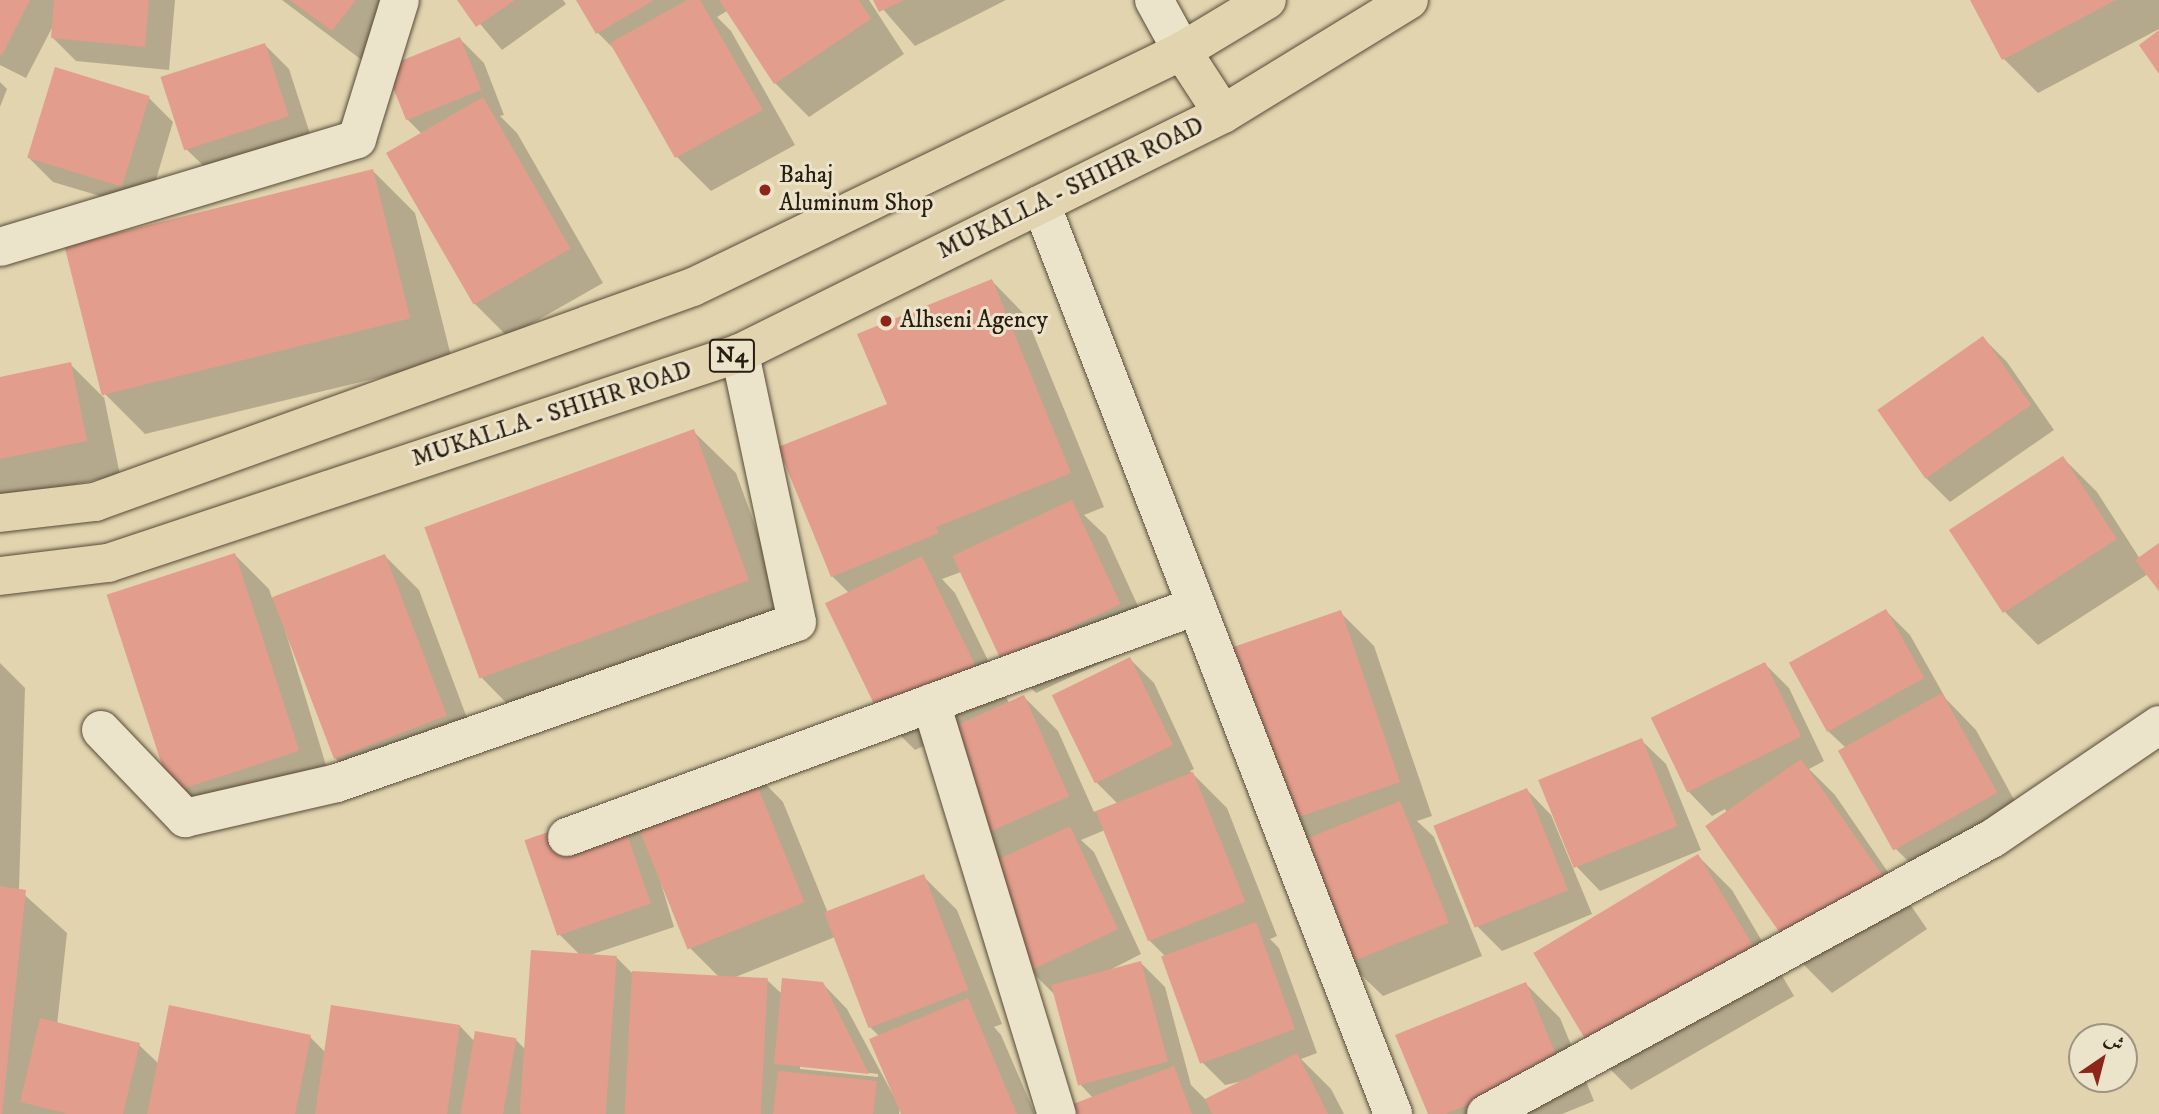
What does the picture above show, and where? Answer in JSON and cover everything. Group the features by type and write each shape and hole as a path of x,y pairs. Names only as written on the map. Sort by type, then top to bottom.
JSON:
{"highway":[{"path":"0,513 95,502 693,287 1182,51 1267,0"},
{"name":"MUKALLA - SHIHR ROAD","path":"0,576 108,562 740,353 1223,114 1409,0"},
{"path":"1182,51 1223,114"}],"street":[{"path":"0,247 357,139 400,0"},
{"path":"1154,0 1182,51"},
{"path":"1041,204 1393,1114"},
{"path":"101,730 185,818 337,783 797,622 740,353"},
{"path":"567,837 1196,606"},
{"path":"931,703 1057,1114"},
{"path":"1486,1114 1993,838 2159,725"}],"building":[{"path":"0,0 30,0 2,55 0,55"},
{"path":"54,0 149,0 145,47 51,38"},
{"path":"290,0 356,0 332,31"},
{"path":"457,0 515,0 476,27"},
{"path":"576,0 654,0 596,34"},
{"path":"687,0 700,0 763,110 675,158 610,43"},
{"path":"719,0 859,0 871,19 774,84"},
{"path":"873,0 904,0 879,12"},
{"path":"1970,0 2116,0 2002,60"},
{"path":"2159,30 2159,74 2139,45"},
{"path":"460,37 481,90 406,120 385,67"},
{"path":"265,43 289,116 184,150 160,77"},
{"path":"55,67 150,96 122,187 27,158"},
{"path":"483,97 570,249 474,305 386,153"},
{"path":"373,169 410,318 102,395 64,246"},
{"path":"992,279 1071,473 936,527 939,533 831,577 778,447 887,404 857,334"},
{"path":"1983,336 2031,405 1926,479 1877,410"},
{"path":"71,362 87,441 0,459 0,377"},
{"path":"694,429 749,580 479,678 424,527"},
{"path":"2063,456 2117,539 2003,613 1949,530"},
{"path":"1072,500 1121,604 1001,660 952,556"},
{"path":"2159,543 2159,591 2135,560"},
{"path":"235,553 299,751 171,793 107,595"},
{"path":"385,554 447,716 334,759 272,597"},
{"path":"922,556 978,670 881,717 825,603"},
{"path":"1886,609 1924,678 1827,732 1789,663"},
{"path":"1341,610 1400,782 1284,822 1225,650"},
{"path":"1130,657 1173,745 1095,783 1052,695"},
{"path":"1765,662 1801,737 1687,792 1651,718"},
{"path":"1942,693 1997,793 1893,850 1838,751"},
{"path":"1024,695 1069,796 969,841 924,740"},
{"path":"1642,738 1678,826 1574,868 1538,780"},
{"path":"1801,759 1895,893 1799,960 1705,826"},
{"path":"749,765 804,902 688,949 632,812"},
{"path":"1193,772 1245,902 1148,941 1096,811"},
{"path":"1527,788 1568,890 1475,928 1433,826"},
{"path":"1400,801 1449,922 1346,964 1297,843"},
{"path":"618,808 651,903 557,936 524,840"},
{"path":"1070,826 1118,929 1028,971 980,868"},
{"path":"1698,854 1762,961 1598,1060 1533,953"},
{"path":"924,874 968,990 869,1028 824,912"},
{"path":"0,886 26,890 2,1114 0,1114"},
{"path":"1256,922 1295,1029 1200,1064 1161,957"},
{"path":"531,950 617,956 606,1114 520,1114"},
{"path":"1141,961 1168,1061 1078,1086 1051,985"},
{"path":"632,971 768,978 761,1114 625,1114"},
{"path":"782,978 823,982 869,1074 774,1064"},
{"path":"1526,982 1561,1067 1445,1114 1428,1114 1395,1035"},
{"path":"968,998 1017,1114 901,1114 869,1039"},
{"path":"169,1005 311,1035 295,1114 147,1114"},
{"path":"331,1005 460,1025 447,1114 315,1114"},
{"path":"40,1018 140,1043 123,1114 69,1114 20,1102"},
{"path":"475,1031 516,1038 503,1114 460,1114"},
{"path":"1297,1053 1328,1114 1212,1114 1205,1099"},
{"path":"1174,1066 1192,1114 1077,1114 1073,1104"},
{"path":"778,1071 877,1081 873,1114 773,1114"}],"place":[{"name":"Bahaj Aluminum Shop","path":"765,190"},
{"name":"Alhseni Agency","path":"886,321"}]}
